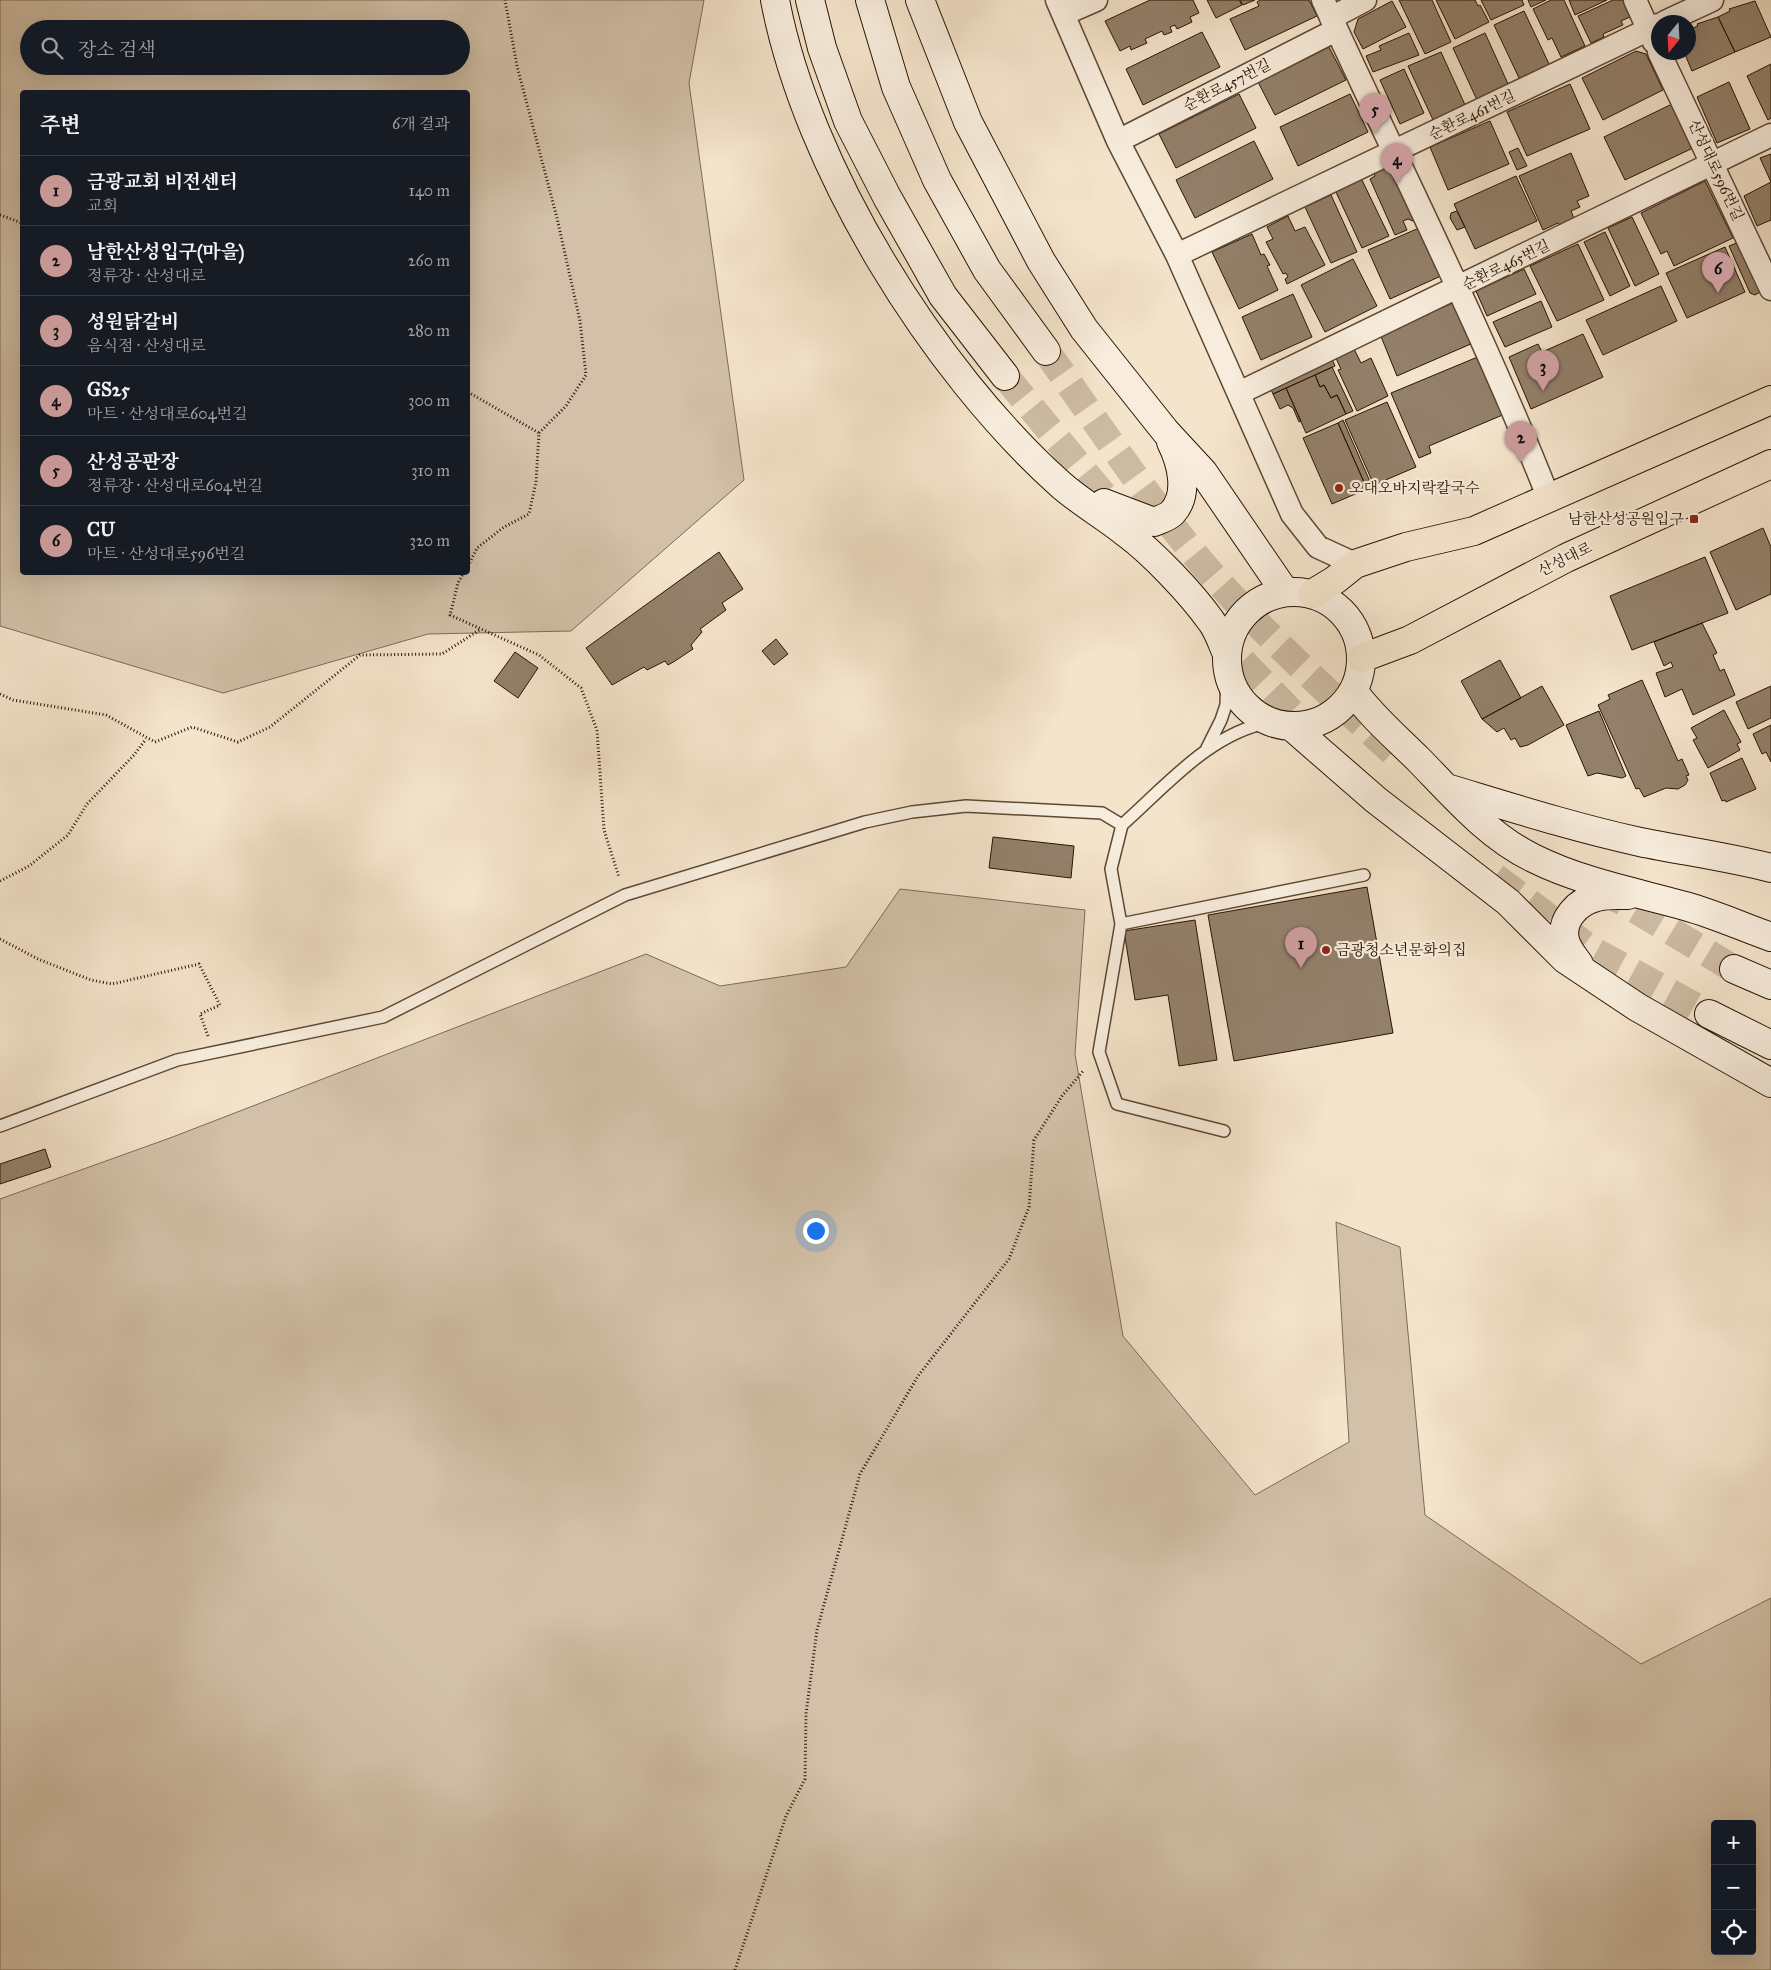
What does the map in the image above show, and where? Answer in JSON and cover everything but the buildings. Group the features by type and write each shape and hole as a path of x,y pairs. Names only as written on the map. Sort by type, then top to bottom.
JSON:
{"main road":[{"path":"775,0 781,32 817,139 868,239 934,342 997,420 1061,485 1128,534 1172,577 1212,622 1227,659 1232,683 1240,699 1254,713 1281,724 1508,902 1565,959 1636,1007 1771,1083"},
{"path":"810,0 822,48 848,121 886,197 943,296 1005,376"},
{"path":"870,0 896,87 937,180 987,270 1046,351"},
{"path":"920,0 968,122 1041,261 1084,329 1166,432 1203,472 1285,592"},
{"path":"1312,594 1336,580 1355,564 1406,547 1474,530 1549,499 1771,400"},
{"path":"1061,485 1154,522 1171,514 1179,501 1183,480 1178,457 1166,432"},
{"name":"산성대로","path":"1362,658 1410,640 1566,558 1771,464"},
{"path":"1227,659 1232,631 1245,612 1263,599 1285,592 1312,594 1332,602 1348,618 1359,636 1362,658 1360,675 1354,692 1342,707 1327,718 1310,725 1281,724"},
{"path":"1354,692 1370,715 1491,831 1534,859 1640,894 1688,907 1771,937"},
{"path":"1444,787 1557,822 1640,842 1734,858 1771,868"},
{"path":"1585,972 1572,955 1564,939 1571,912 1581,903 1597,897 1640,894"},
{"path":"1734,968 1771,985"},
{"path":"1709,1014 1771,1045"}],"street":[{"path":"1096,0 1061,7 1118,141 1177,255 1292,514 1318,547 1355,564"},
{"name":"순환로457번길","path":"1118,141 1330,16 1365,0"},
{"name":"산성대로596번길","path":"1635,0 1651,19"},
{"name":"순환로461번길","path":"1680,15 1712,0"},
{"path":"1330,16 1460,288 1520,425 1549,499"},
{"name":"순환로461번길","path":"1177,255 1651,29"},
{"name":"산성대로596번길","path":"1663,60 1713,162 1771,289"},
{"name":"순환로465번길","path":"1239,393 1460,288 1771,135"}],"lane":[{"path":"1207,748 1226,705 1227,659"},
{"path":"1224,1131 1118,1104 1099,1052 1121,924 1111,869 1122,825 1207,748 1250,726 1281,724"},
{"path":"0,1126 177,1060 383,1017 625,895 856,825 912,812 966,806 1102,813 1122,825"},
{"path":"1121,924 1364,875"}],"path":[{"path":"470,562 477,548 504,527 529,514 536,482 539,433 566,406 586,375 580,321 557,218 518,66 505,0"},
{"path":"0,215 20,222"},
{"path":"470,393 539,433"},
{"path":"462,575 458,583 450,615 539,654 581,688 597,730 604,830 625,895"},
{"path":"0,694 12,700 106,715 146,739 155,742 192,728 238,742 270,728 360,655 442,654 481,628"},
{"path":"0,882 29,866 68,835 88,804 134,755 146,739"},
{"path":"0,939 38,959 82,977 112,984 199,964 220,1005 200,1014 214,1053"},
{"path":"735,1970 786,1816 804,1779 806,1714 817,1630 860,1474 918,1376 1009,1259 1029,1207 1034,1140 1062,1096 1099,1052"}],"shaded area":[{"path":"0,0 704,0 689,83 744,480 571,631 428,634 223,693 0,626"},
{"path":"900,889 1085,910 1075,1054 1123,1336 1255,1495 1349,1442 1336,1222 1400,1247 1425,1515 1641,1664 1771,1598 1771,1970 0,1970 0,1199 170,1138 646,954 720,986 846,967"}],"tunnel":[{"path":"1046,351 1148,494 1213,576 1280,646 1397,756"},
{"path":"1005,376 1124,520"},
{"path":"1216,629 1241,660 1317,739"},
{"path":"1495,877 1592,950 1709,1014"},
{"path":"1600,888 1734,969"}],"place":[{"name":"산성공판장","path":"1375,134"},
{"name":"GS25","path":"1397,184"},
{"name":"CU","path":"1718,293"},
{"name":"성원닭갈비","path":"1543,391"},
{"name":"남한산성입구(마을)","path":"1521,462"},
{"name":"오대오바지락칼국수","path":"1339,488"},
{"name":"남한산성공원입구","path":"1694,519"},
{"name":"금광청소년문화의집","path":"1326,950"},
{"name":"금광교회 비전센터","path":"1301,968"}]}
